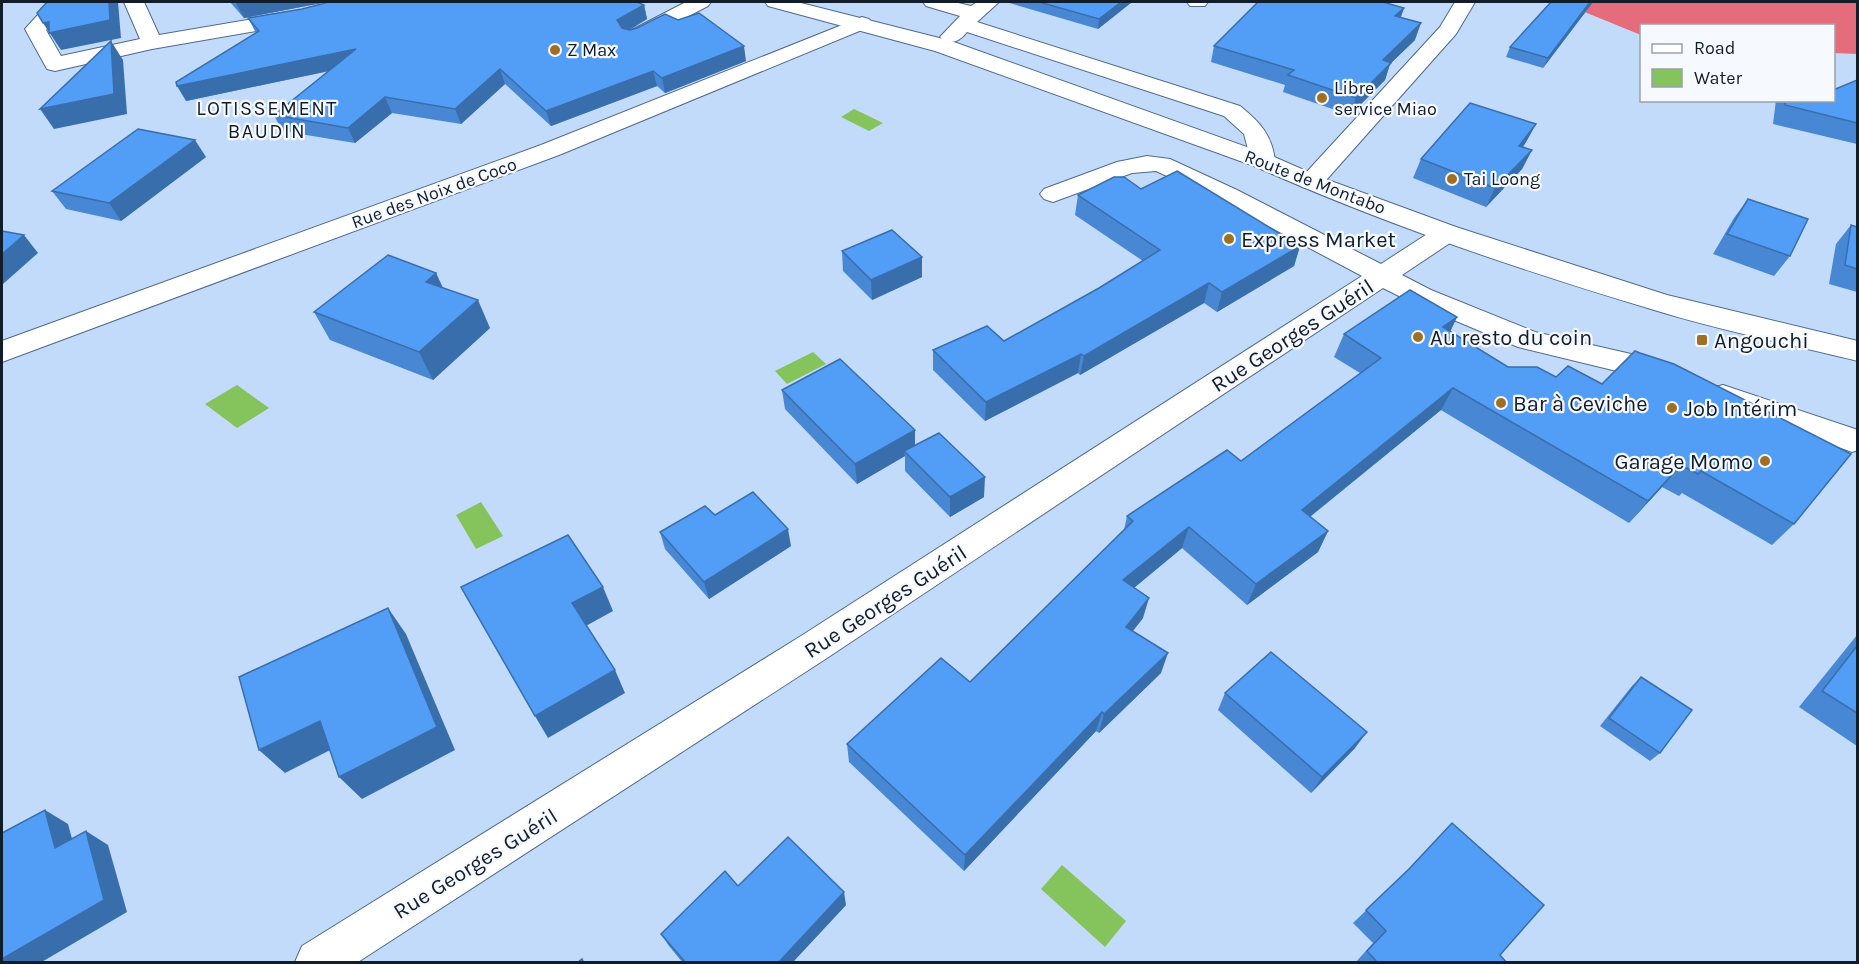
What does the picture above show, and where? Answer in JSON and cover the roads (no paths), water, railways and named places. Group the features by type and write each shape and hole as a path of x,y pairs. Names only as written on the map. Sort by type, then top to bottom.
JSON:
{"street":[{"path":"74,2 51,12 35,29 55,64 152,43 308,16 356,2"},
{"path":"134,2 152,43"},
{"path":"633,37 701,2"},
{"name":"Route de Montabo","path":"775,2 943,46 1263,161 1311,182 1447,233 1661,303 1857,351"},
{"path":"933,2 976,13 1232,111 1255,130 1261,142 1263,161"},
{"path":"1311,182 1449,30 1465,2"},
{"path":"943,46 976,13"},
{"name":"Rue des Noix de Coco","path":"2,352 549,150 862,23"},
{"path":"1053,194 1126,167 1147,163 1161,164 1228,195 1420,296 1528,340 1631,364 1852,440"},
{"name":"Rue Georges Guéril","path":"318,963 814,647 1447,233"}],"water":[{"path":"854,109 883,123 869,131 841,117"},
{"path":"813,352 826,364 787,384 775,371"},
{"path":"237,385 269,408 237,428 205,404"},
{"path":"481,502 503,536 476,549 456,515"},
{"path":"1062,865 1126,921 1105,947 1041,889"}],"place":[{"name":"Z Max","path":"555,50"},
{"name":"Libre service Miao","path":"1322,98"},
{"name":"Tai Loong","path":"1452,179"},
{"name":"Express Market","path":"1229,239"},
{"name":"Au resto du coin","path":"1418,337"},
{"name":"Angouchi","path":"1702,340"},
{"name":"Bar à Ceviche","path":"1501,403"},
{"name":"Job Intérim","path":"1672,408"},
{"name":"Garage Momo","path":"1765,461"}],"district":[{"name":"LOTISSEMENT BAUDIN","path":"267,120"}]}
